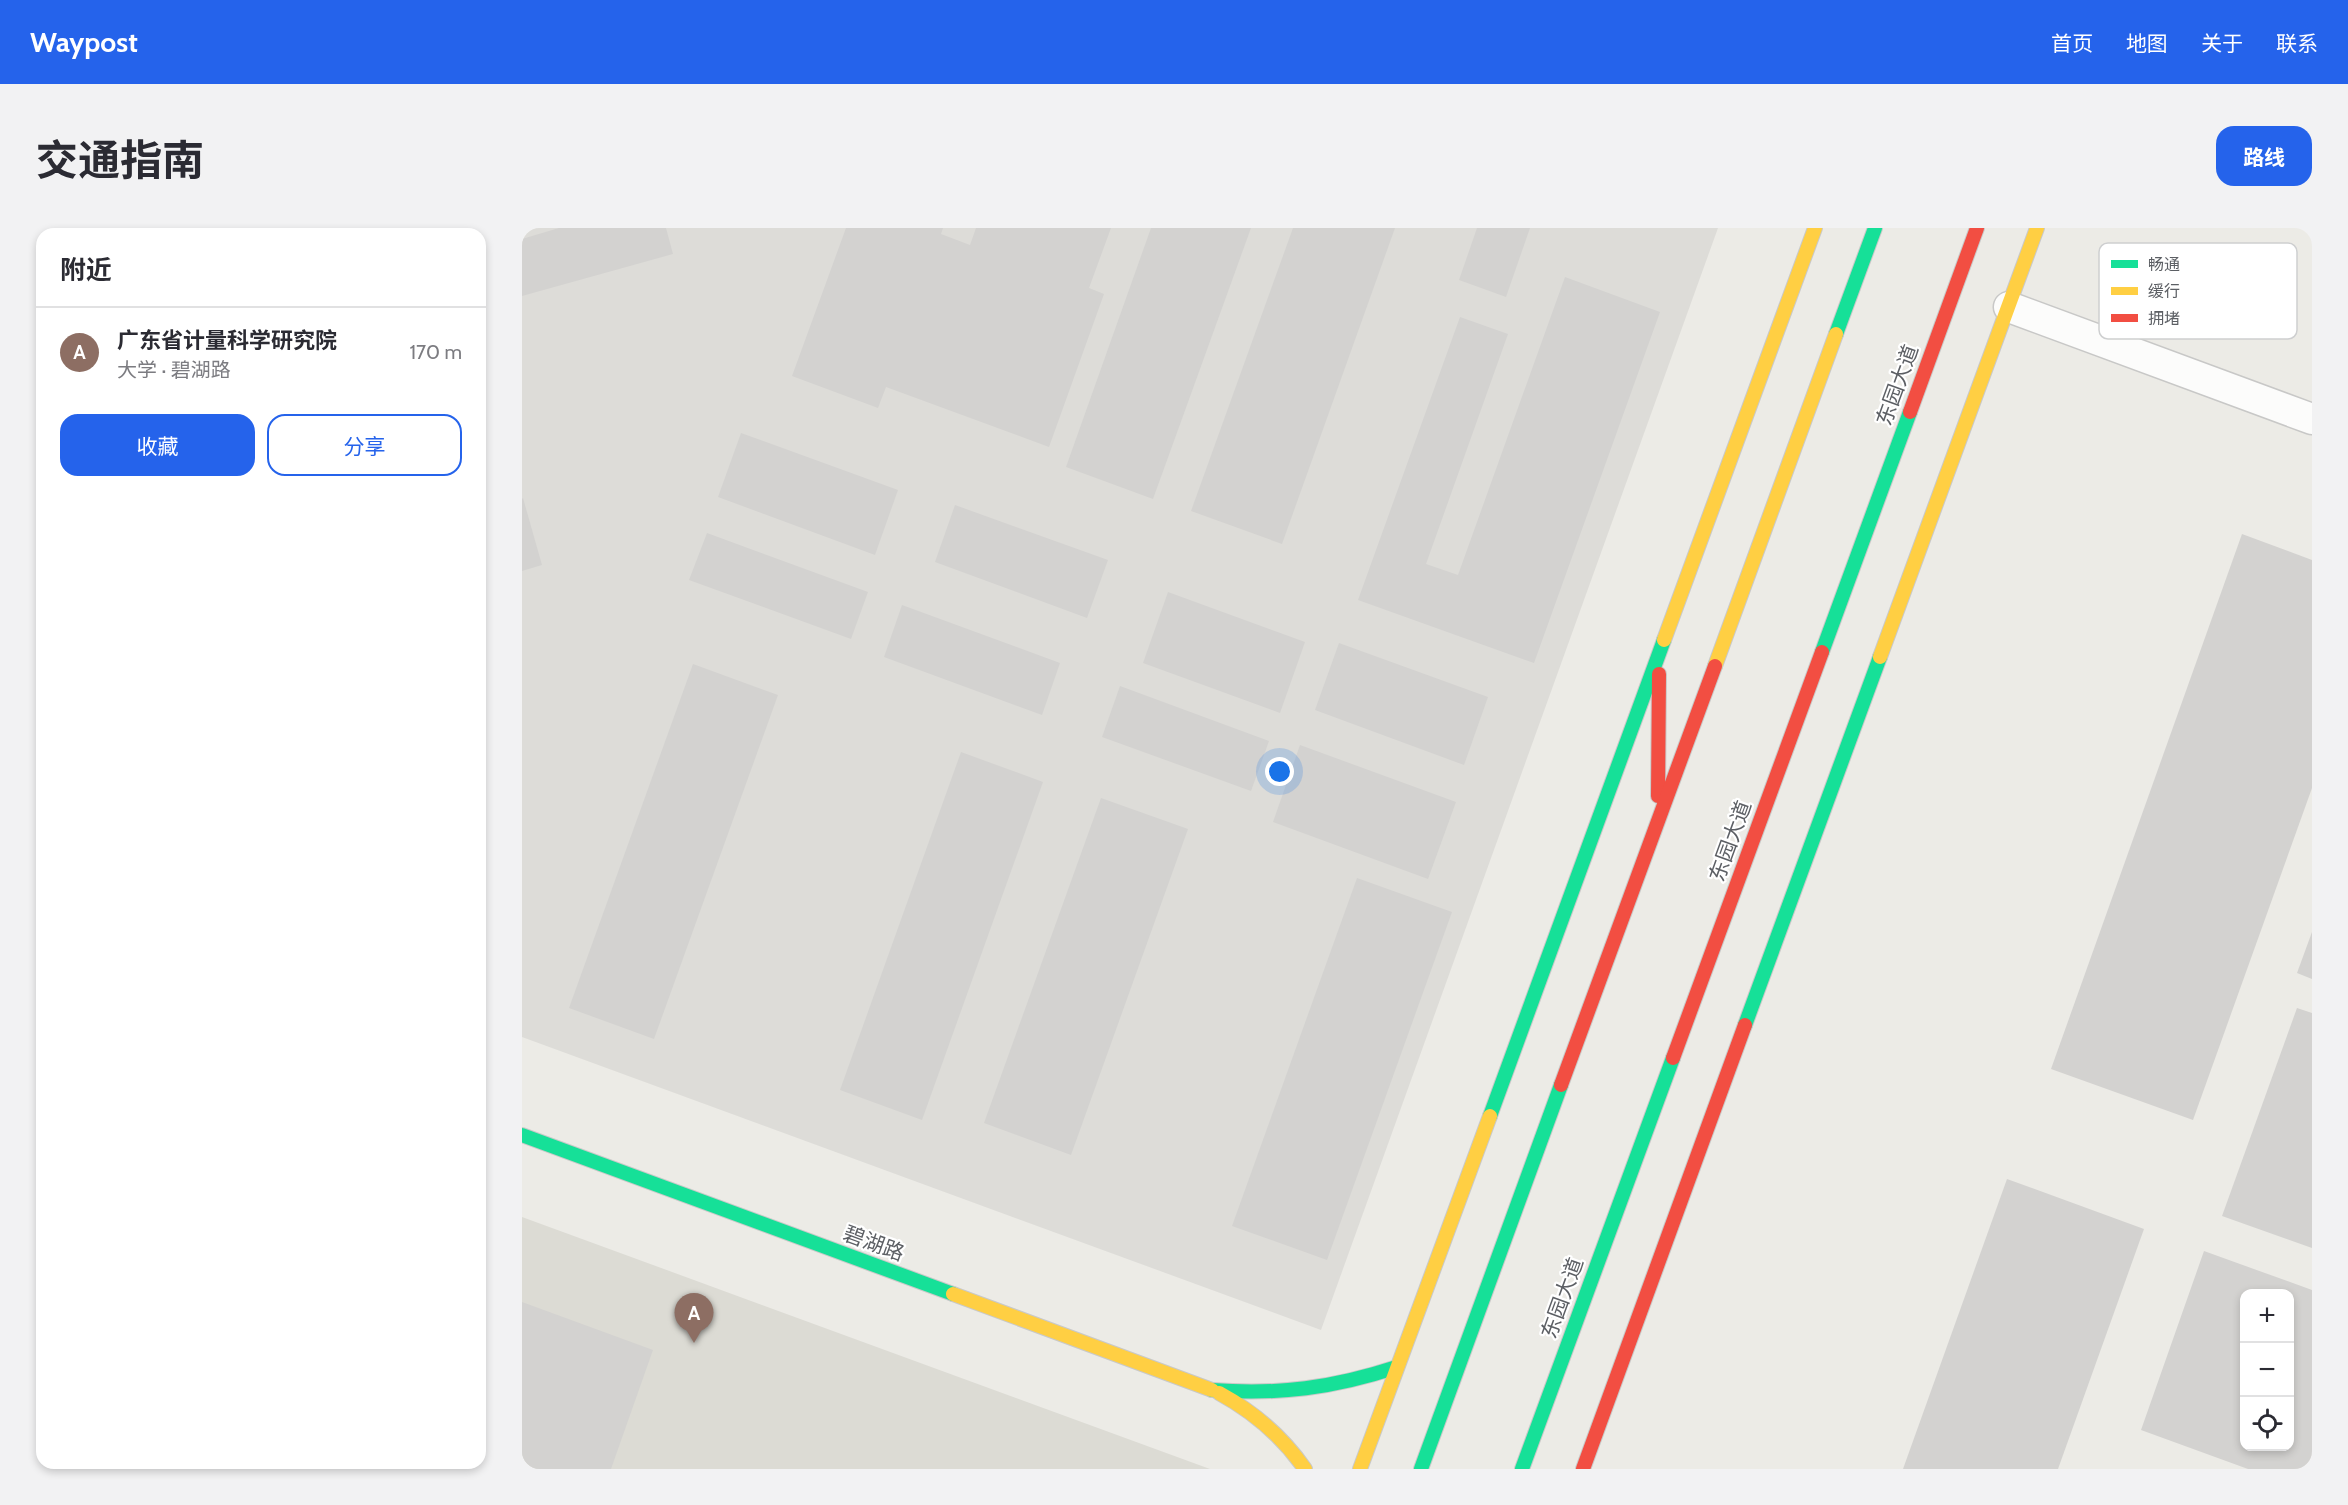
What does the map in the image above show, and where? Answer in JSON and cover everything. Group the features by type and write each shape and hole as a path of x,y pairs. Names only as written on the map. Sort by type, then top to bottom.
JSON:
{"main road":[{"path":"1360,1469 1815,228"},
{"path":"1421,1469 1875,228"},
{"name":"东园大道","path":"1522,1469 1977,228"},
{"path":"1583,1469 2037,228"},
{"path":"1658,820 1659,651"},
{"name":"碧湖路","path":"522,1135 1212,1390"},
{"path":"1212,1390 1253,1394 1295,1392 1336,1386 1397,1367"},
{"path":"1212,1390 1235,1401 1257,1416 1277,1434 1305,1469"}],"street":[{"path":"2009,307 2312,419"}],"shaded area":[{"path":"522,228 1718,228 1321,1330 522,1037"},
{"path":"522,1217 1210,1469 522,1469"}],"building":[{"path":"559,228 666,228 673,254 522,296 522,239"},
{"path":"846,228 943,228 941,234 970,245 976,228 1111,228 1089,288 1104,294 1049,447 886,387 878,408 792,376"},
{"path":"1151,228 1251,228 1153,499 1066,467"},
{"path":"1293,228 1395,228 1282,544 1191,511"},
{"path":"1477,228 1530,228 1506,297 1459,280"},
{"path":"1565,277 1660,312 1534,663 1358,600 1460,317 1508,334 1426,564 1458,575"},
{"path":"741,433 898,490 875,555 718,497"},
{"path":"522,499 542,565 522,571"},
{"path":"955,505 1108,560 1087,618 935,562"},
{"path":"707,533 868,592 851,639 689,580"},
{"path":"2242,534 2312,560 2312,788 2193,1120 2051,1069"},
{"path":"1168,592 1305,642 1280,713 1143,663"},
{"path":"902,605 1060,663 1042,715 884,657"},
{"path":"1339,643 1488,697 1464,765 1315,710"},
{"path":"693,664 778,695 654,1039 569,1008"},
{"path":"1120,686 1269,741 1251,791 1102,737"},
{"path":"1300,745 1456,802 1428,879 1273,822"},
{"path":"961,752 1043,782 922,1120 840,1090"},
{"path":"1101,798 1188,829 1071,1155 984,1123"},
{"path":"1357,878 1452,912 1327,1260 1232,1226"},
{"path":"2312,932 2312,979 2297,973"},
{"path":"2297,1008 2312,1013 2312,1248 2222,1216"},
{"path":"2007,1179 2144,1229 2058,1469 1903,1469"},
{"path":"2204,1251 2312,1290 2312,1469 2248,1469 2141,1430"},
{"path":"522,1302 653,1350 611,1469 522,1469"}],"traffic: fast":[{"path":"1836,334 1875,228"},
{"path":"1822,652 1910,412"},
{"path":"1490,1116 1664,640"},
{"path":"1745,1025 1880,657"},
{"path":"1522,1469 1673,1058"},
{"path":"1421,1469 1561,1085"},
{"path":"522,1135 953,1294"},
{"path":"1212,1390 1260,1391 1306,1388 1351,1380 1397,1367"}],"traffic: slow":[{"path":"1664,640 1815,228"},
{"path":"1880,657 2037,228"},
{"path":"1715,666 1836,334"},
{"path":"1360,1469 1490,1116"},
{"path":"953,1294 1212,1390"},
{"path":"1219,1393 1244,1408 1266,1426 1287,1446 1305,1469"}],"traffic: jam":[{"path":"1910,412 1977,228"},
{"path":"1673,1058 1822,652"},
{"path":"1561,1085 1715,666"},
{"path":"1658,796 1659,674"},
{"path":"1583,1469 1745,1025"}],"place":[{"name":"广东省计量科学研究院","path":"694,1343"}]}
